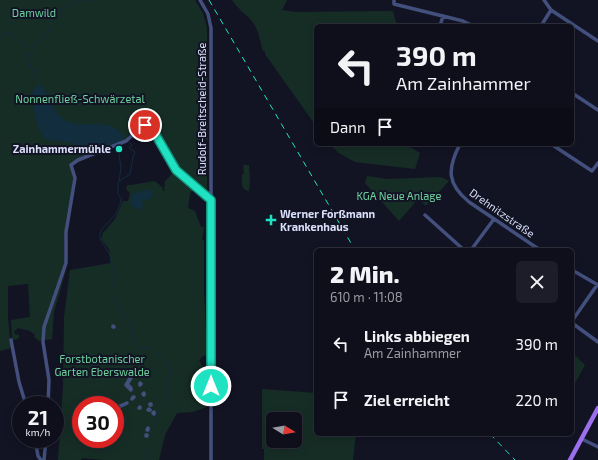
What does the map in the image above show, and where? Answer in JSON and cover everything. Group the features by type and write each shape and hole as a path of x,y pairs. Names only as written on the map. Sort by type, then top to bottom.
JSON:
{"main road":[{"path":"570,460 598,408"}],"street":[{"name":"Rudolf-Breitscheid-Straße","path":"200,0 208,14 212,28 210,460"},
{"path":"544,0 551,10 572,24"},
{"path":"394,2 463,20 470,24"},
{"path":"542,24 551,10"},
{"path":"441,24 443,16"},
{"path":"574,25 598,41"},
{"path":"574,94 598,110"},
{"path":"48,396 49,380 43,342 44,327 66,263 66,232 76,178 71,165 78,160 126,141 145,125 150,125 176,170 211,200"},
{"name":"Drehnitzstraße","path":"459,146 451,162 450,170 454,184 461,195 537,248"},
{"path":"554,146 592,171 598,163"},
{"path":"425,216 462,248"},
{"path":"472,248 494,219"},
{"path":"574,271 597,285 574,319"},
{"path":"574,324 598,342"},
{"path":"11,340 23,396"},
{"path":"128,374 131,378 127,384 131,390 126,385 130,378 128,374"},
{"path":"582,438 598,447"},
{"path":"37,448 38,456 41,460"},
{"path":"44,460 45,448"}],"green space":[{"path":"0,0 195,0 203,13 207,28 208,140 198,140 198,167 207,168 207,193 201,191 176,170 148,123 124,141 57,172 70,166 73,184 65,235 64,257 66,270 54,312 52,339 39,341 30,331 18,328 14,332 15,334 19,335 19,338 12,341 11,320 30,317 28,284 8,286 8,318 11,348 0,351"},
{"path":"232,0 287,0 282,10 295,12 393,11 396,24 314,24 314,123 265,54 265,51 263,51 256,27"},
{"path":"331,146 408,146 420,153 415,169 355,162 339,153"},
{"path":"243,165 249,165 249,191 244,189 242,185 242,174 244,174"},
{"name":"Forstbotanischer Garten Eberswalde","path":"175,171 195,188 190,193 188,208 195,211 201,227 204,227 202,240 204,240 204,293 207,355 203,356 199,360 207,375 207,407 193,412 177,413 165,435 159,460 104,460 82,458 81,460 58,460 59,448 64,448 64,396 62,396 64,317 70,270 111,263 109,249 101,239 103,233 115,219 123,201 128,201 130,193 126,189 127,185 155,181 163,188 162,190 164,191 165,181"},
{"name":"KGA Neue Anlage","path":"367,176 388,179 441,177 449,181 426,206 418,199 399,221 365,183"},
{"path":"574,354 585,365 574,385"},
{"path":"262,389 314,393 314,436 356,436 353,460 264,460 264,449 262,449"}],"water":[{"path":"40,84 56,112 65,120 77,124 98,124 111,126 121,134 124,134 124,140 104,147 86,149 71,143 53,141 44,137 38,125 35,114 32,92"},
{"path":"146,190 151,191 151,198 142,201 143,205 141,210 133,207 130,203 132,195"}],"waterway":[{"path":"27,59 36,45 48,33 50,20 56,13 80,0 89,0"},
{"path":"0,35 8,32 11,33 21,44 27,46 28,52 24,55 30,64 35,78 40,84"},
{"path":"129,142 132,145 129,148 135,152 130,174 118,182 118,194 122,200 120,201 121,202 116,214 102,229 100,239 110,255 115,273 115,279 111,290 112,295 117,299 120,311 133,325 132,340 140,348 145,347 151,349 164,360 169,367 171,375 166,388 169,399 157,412 153,427 150,431 149,451 145,460"},
{"path":"119,154 121,168 119,181"}],"railway":[{"path":"209,0 354,248"},
{"path":"492,436 515,460"}],"place":[{"name":"Zainhammermühle","path":"119,149"},
{"name":"Werner Forßmann Krankenhaus","path":"271,220"}],"route":[{"path":"145,125 150,125 176,170 211,200 211,386"}],"park label":[{"name":"Damwild","path":"34,13"},
{"name":"Nonnenfließ-Schwärzetal","path":"80,99"}]}
